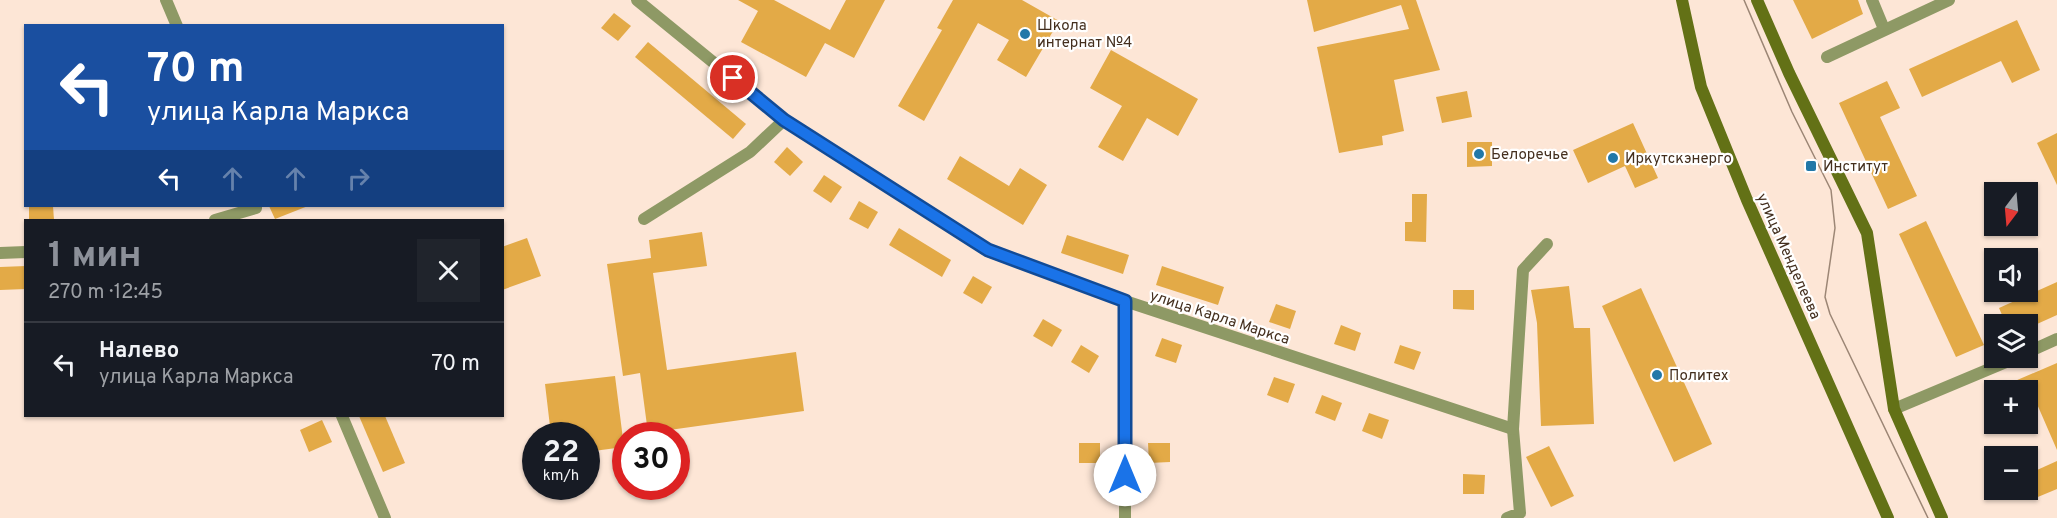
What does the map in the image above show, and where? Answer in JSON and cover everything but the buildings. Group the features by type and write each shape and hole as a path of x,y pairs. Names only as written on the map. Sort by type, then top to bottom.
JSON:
{"main road":[{"name":"улица Менделеева","path":"1682,0 1701,87 1752,210 1888,518"},
{"path":"1757,0 1789,73 1867,233 1894,409 1942,518"}],"street":[{"path":"166,0 176,24"},
{"name":"улица Карла Маркса","path":"637,0 784,120 988,250 1125,301 1513,429"},
{"path":"1872,0 1884,29"},
{"path":"1827,57 1949,0"},
{"path":"644,219 750,152 784,120"},
{"path":"218,219 255,207"},
{"path":"1507,518 1520,513 1513,429 1523,270 1547,244"},
{"path":"0,253 24,252"},
{"path":"1125,301 1125,518"},
{"path":"2038,348 2057,339"},
{"path":"1894,409 1992,368"},
{"path":"342,417 385,518"}],"tram line":[{"path":"1744,0 1792,112 1831,190 1835,228 1825,297 1830,314 1928,518"}],"place":[{"name":"Школа интернат №4","path":"1025,34"},
{"name":"Белоречье","path":"1479,154"},
{"name":"Иркутскэнерго","path":"1613,158"},
{"name":"Институт","path":"1811,166"},
{"name":"Политех","path":"1657,375"}],"route":[{"path":"733,78 784,120 988,250 1125,301 1125,475"}]}
